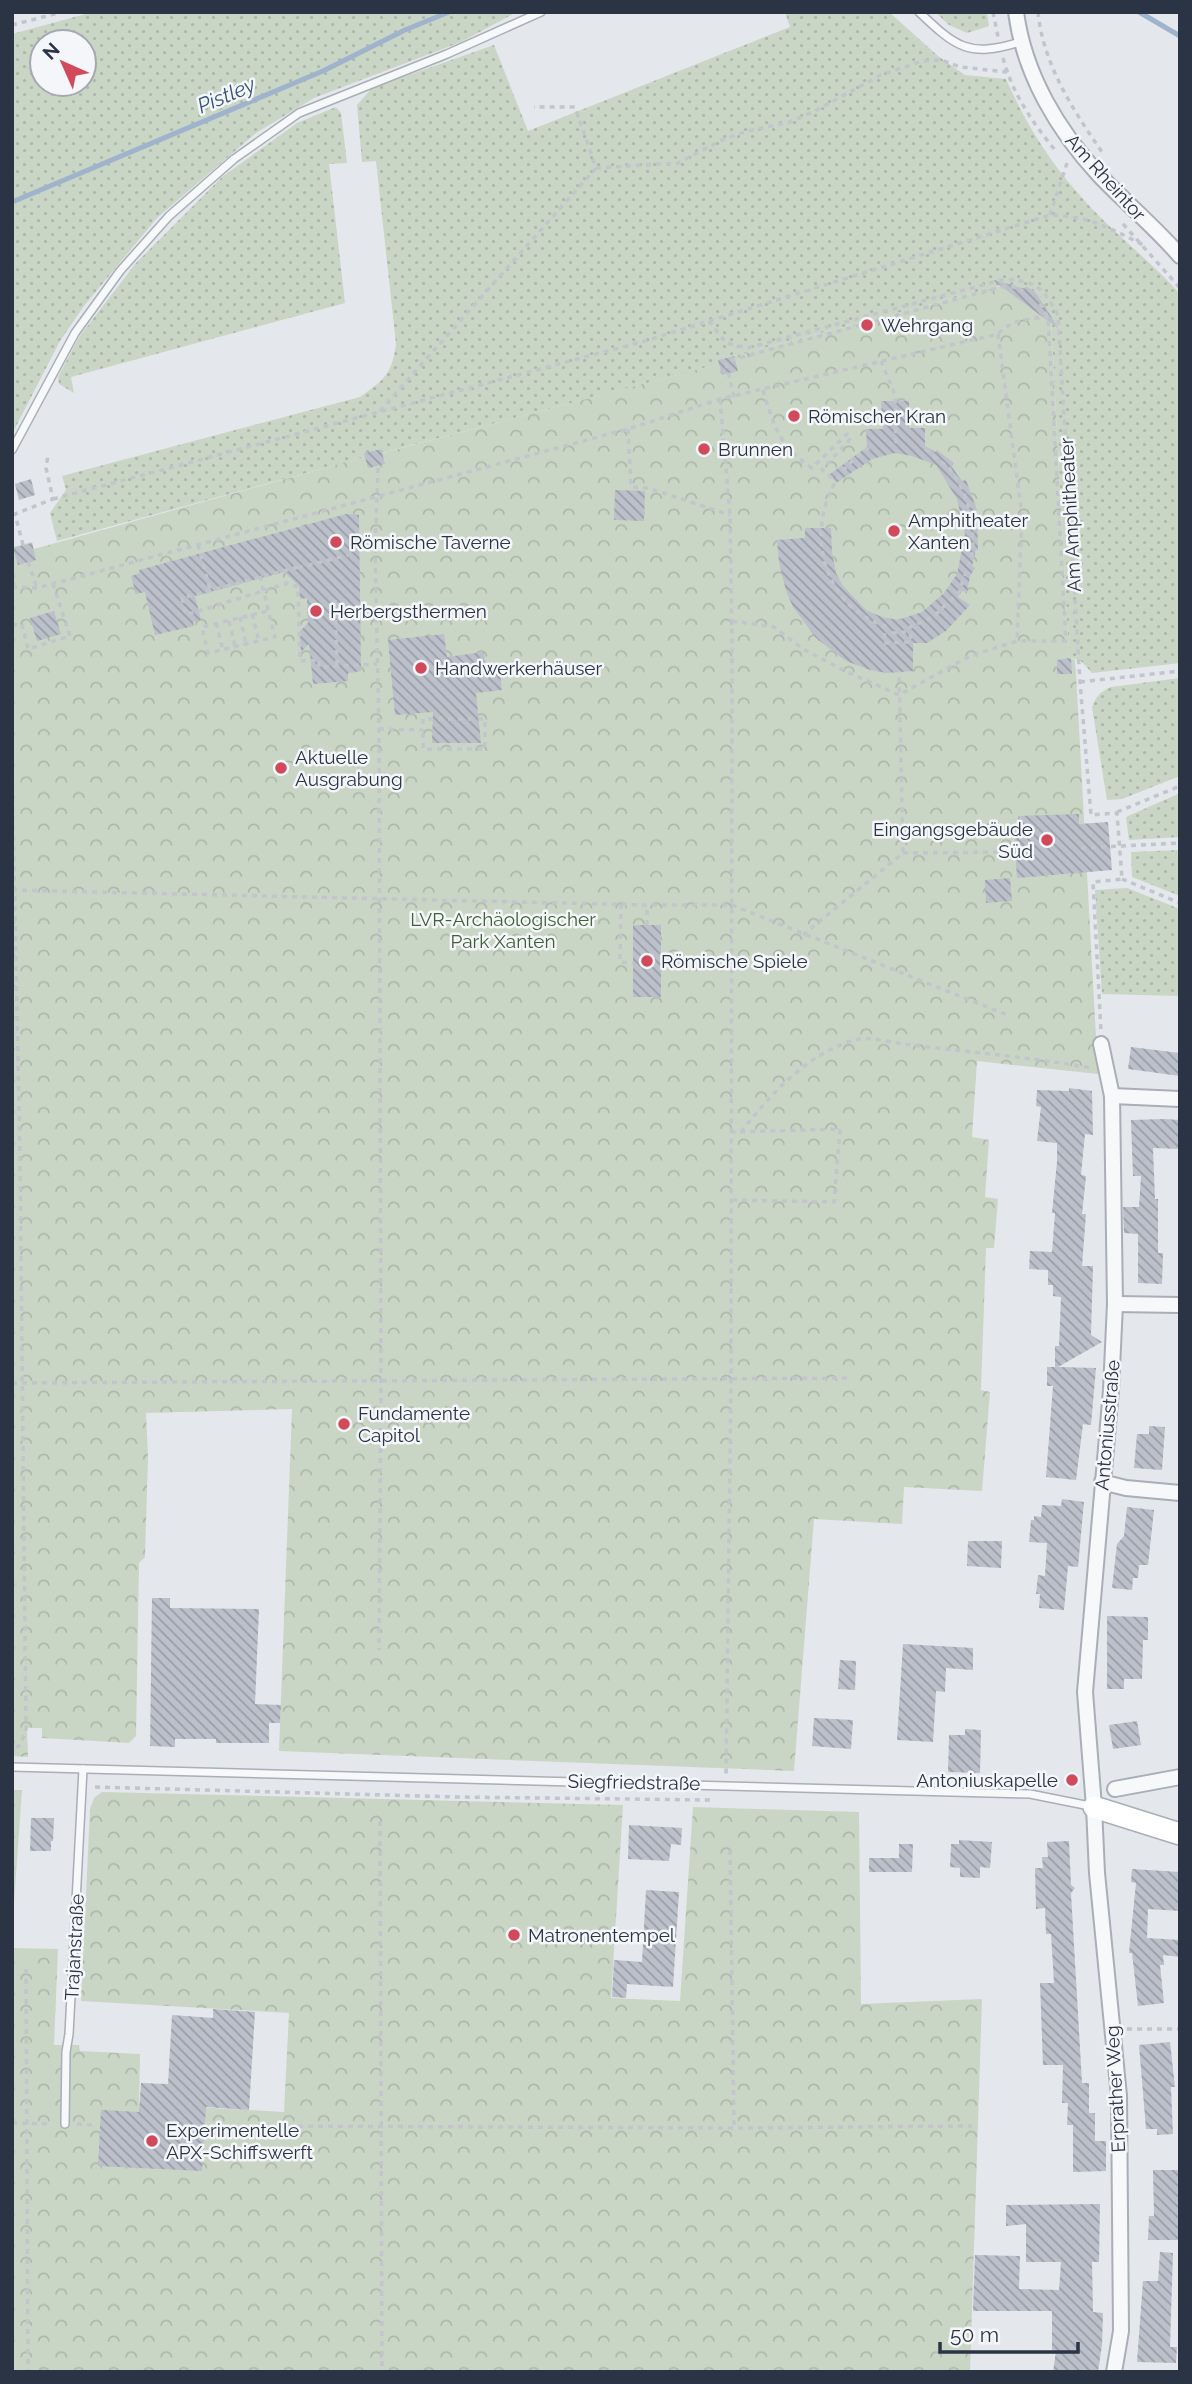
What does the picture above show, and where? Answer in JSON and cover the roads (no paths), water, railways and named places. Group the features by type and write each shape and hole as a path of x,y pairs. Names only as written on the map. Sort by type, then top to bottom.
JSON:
{"street":[{"name":"Am Rheintor","path":"1016,12 1020,42 1042,95 1072,143 1180,256"},
{"name":"Antoniusstraße","path":"1094,1807 1085,1692 1111,1390 1115,1304 1112,1096 1101,1044"},
{"path":"1112,1096 1180,1099"},
{"path":"1115,1304 1180,1305"},
{"path":"1102,1482 1126,1488 1180,1493"},
{"path":"1115,1789 1180,1777"},
{"name":"Siegfriedstraße","path":"1094,1807 1180,1834"},
{"name":"Erprather Weg","path":"1094,1807 1097,1873 1119,2096 1121,2331 1114,2372"}],"lane":[{"path":"12,450 75,333 120,271 169,216 234,159 299,113 447,54 541,12"},
{"path":"919,12 960,47 979,50 1001,48 1020,42"},
{"name":"Siegfriedstraße","path":"12,1767 1030,1794 1094,1807"},
{"name":"Trajanstraße","path":"65,2124 66,2052 83,1769"}],"waterway":[{"name":"Pistley","path":"12,202 323,71 405,30 449,12"},
{"name":"Pistley","path":"1139,12 1180,36"}],"place":[{"name":"Wehrgang","path":"867,325"},
{"name":"Römischer Kran","path":"794,416"},
{"name":"Brunnen","path":"704,449"},
{"name":"Amphitheater Xanten","path":"894,531"},
{"name":"Römische Taverne","path":"336,542"},
{"name":"Herbergsthermen","path":"316,611"},
{"name":"Handwerkerhäuser","path":"421,668"},
{"name":"Aktuelle Ausgrabung","path":"281,768"},
{"name":"Eingangsgebäude Süd","path":"1047,840"},
{"name":"Römische Spiele","path":"647,961"},
{"name":"Fundamente Capitol","path":"344,1424"},
{"name":"Antoniuskapelle","path":"1072,1780"},
{"name":"Matronentempel","path":"514,1935"},
{"name":"Experimentelle APX-Schiffswerft","path":"152,2141"}],"park label":[{"name":"LVR-Archäologischer Park Xanten","path":"503,930"}]}
